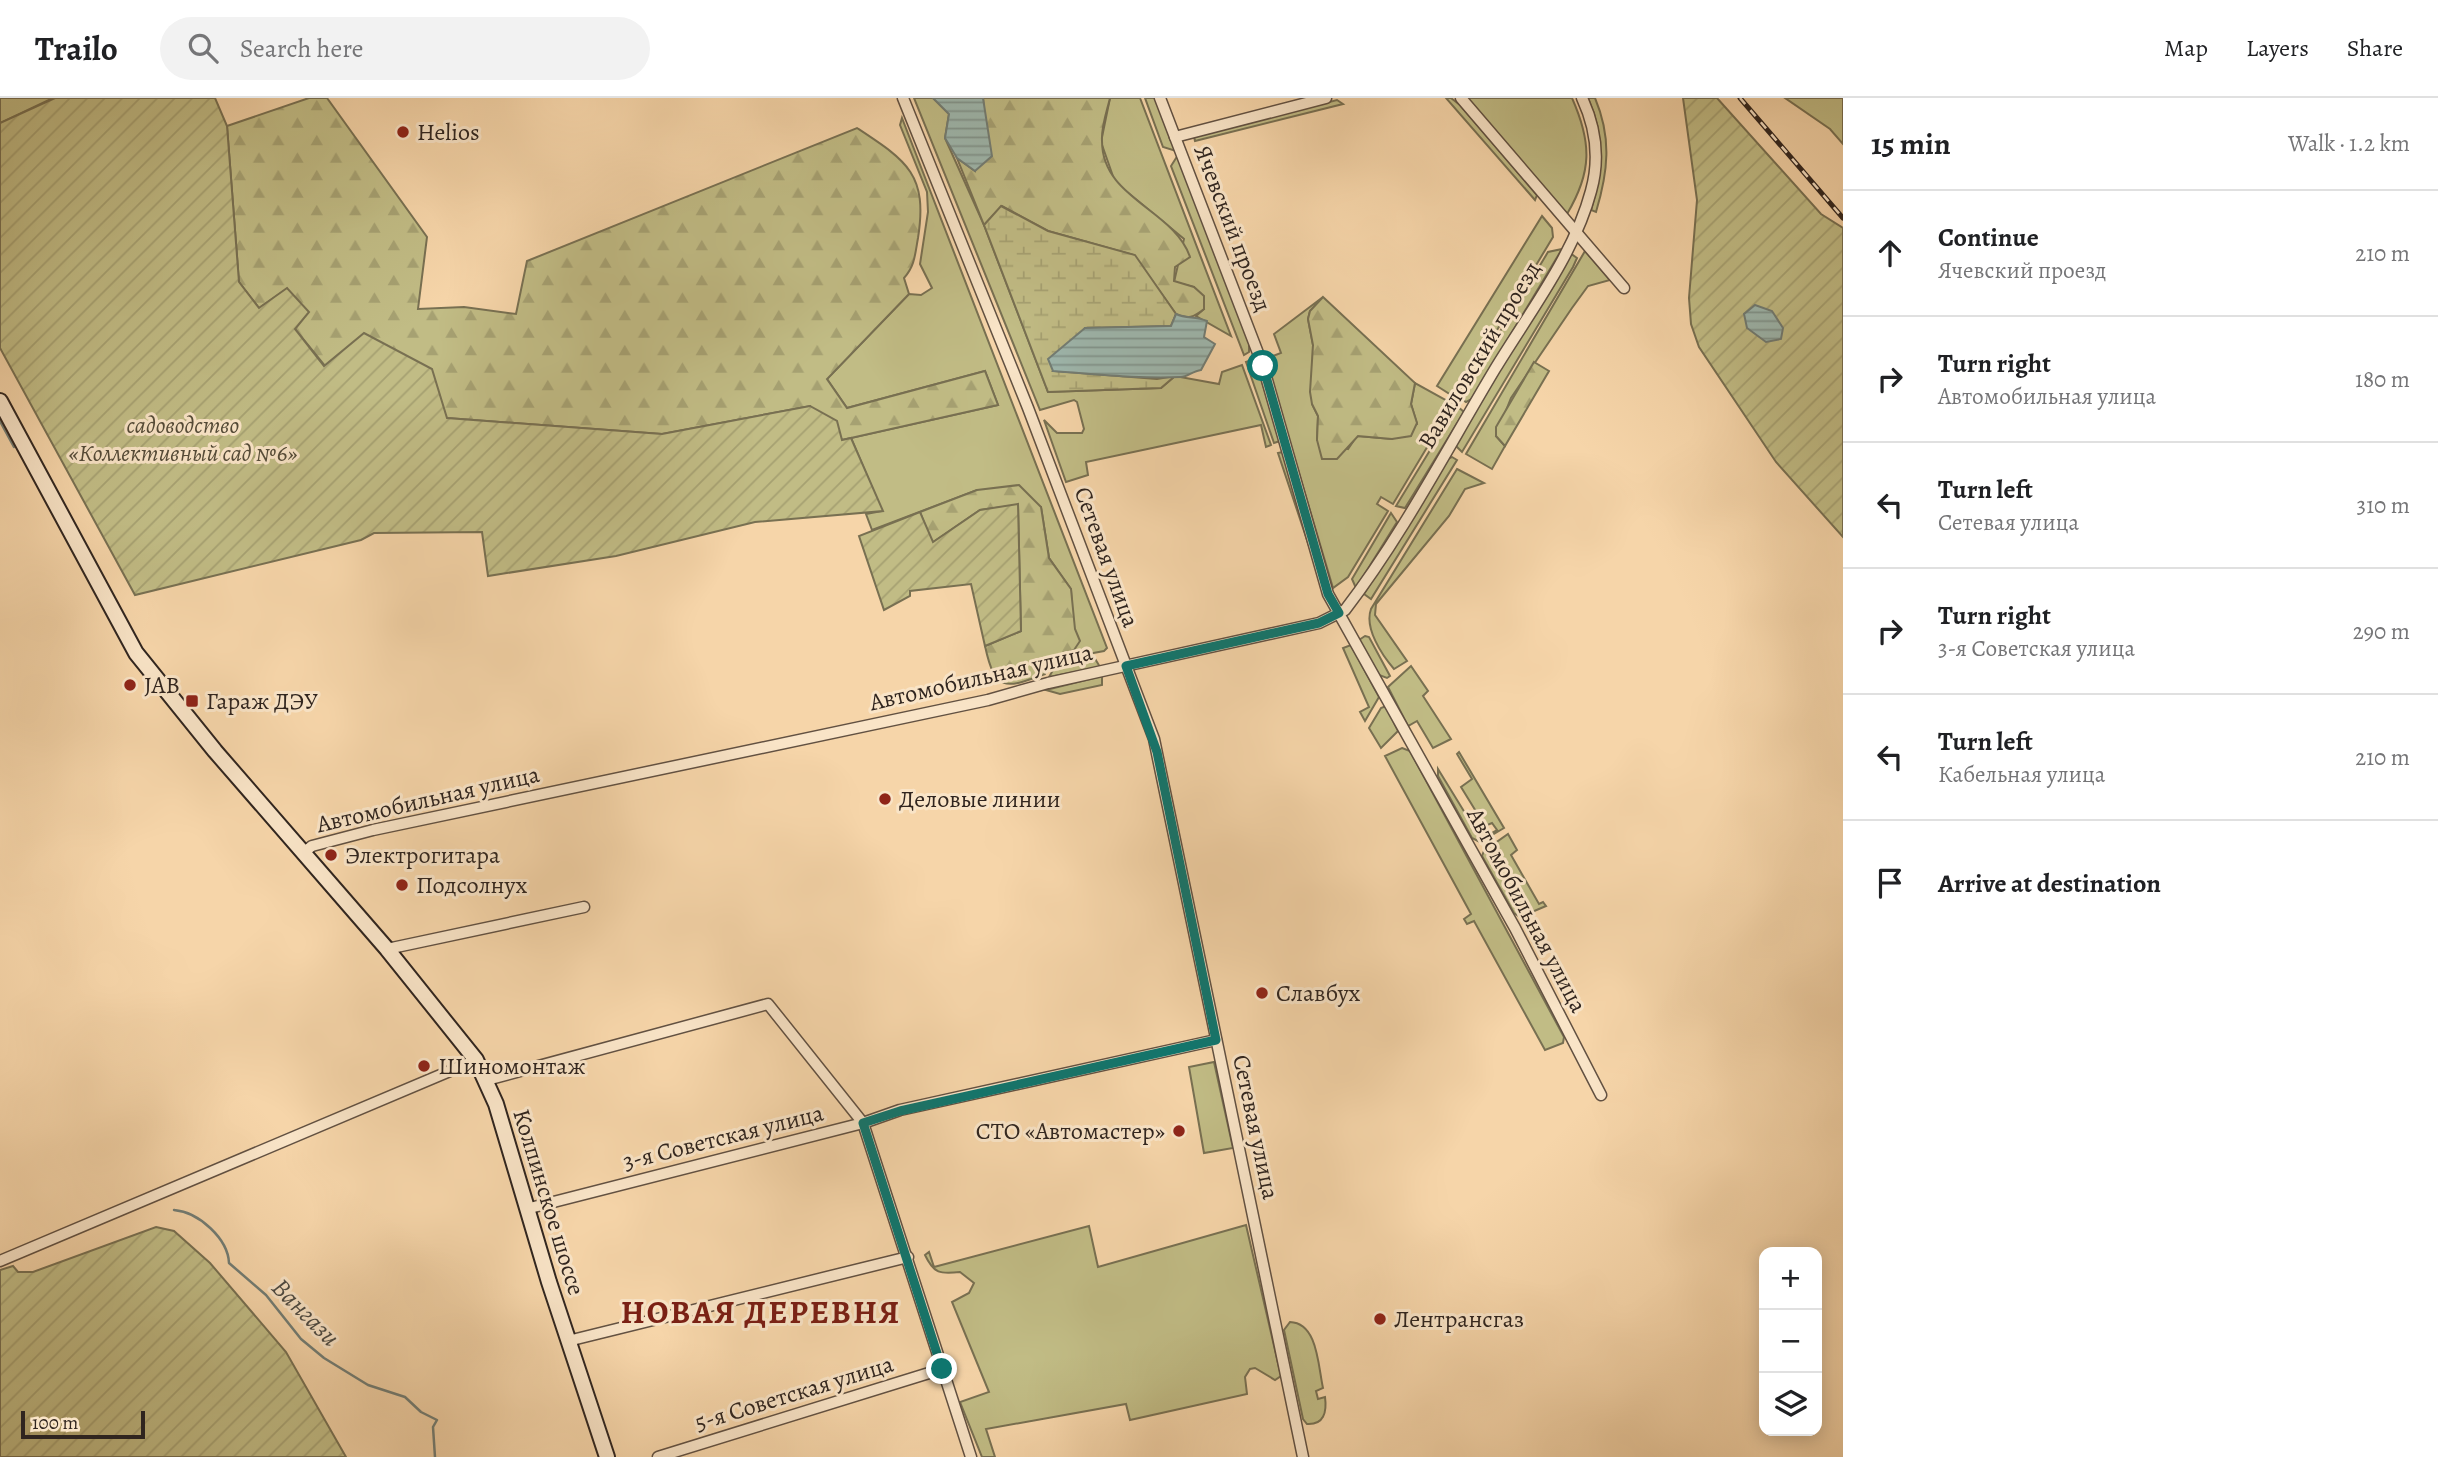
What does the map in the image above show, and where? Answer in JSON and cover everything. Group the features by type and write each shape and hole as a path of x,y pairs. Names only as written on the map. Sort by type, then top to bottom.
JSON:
{"main road":[{"name":"Колпинское шоссе","path":"0,401 136,653 303,853 387,948 475,1060 487,1080 607,1457"}],"street":[{"name":"Сетевая улица","path":"903,98 1028,408 1157,752 1303,1457"},
{"name":"Ячевский проезд","path":"1160,98 1263,366 1328,594 1339,613"},
{"path":"1175,137 1326,98"},
{"path":"1461,98 1624,288"},
{"name":"Вавиловский проезд","path":"1339,613 1345,610 1365,582 1576,233 1592,190 1596,167 1593,127 1582,98"},
{"name":"Автомобильная улица","path":"303,853 312,846 373,830 974,703 1319,623 1339,613 1515,928 1601,1095"},
{"path":"387,948 584,907"},
{"path":"487,1080 768,1004 863,1123 971,1457"},
{"name":"3-я Советская улица","path":"526,1209 863,1123 900,1111 1216,1040"},
{"path":"0,1261 475,1060"},
{"path":"568,1341 908,1257"},
{"name":"5-я Советская улица","path":"658,1457 942,1369"}],"green space":[{"path":"0,98 53,98 0,123"},
{"name":"садоводство «Коллективный сад №6»","path":"55,98 215,98 227,126 239,282 259,308 287,288 309,312 295,329 324,366 364,333 432,369 447,418 662,434 810,406 837,421 842,440 851,438 883,511 755,522 616,556 488,576 482,532 374,533 361,540 135,595 0,348 0,123"},
{"path":"309,98 327,98 427,237 418,309 464,307 516,314 527,261 857,128 889,150 910,171 920,198 918,238 912,264 904,278 909,294 827,379 847,408 985,371 998,405 842,440 810,406 662,434 447,418 325,366 295,329 287,289 259,308 239,282 227,126"},
{"path":"914,98 933,98 949,114 945,138 984,225 1048,392 1161,388 1175,376 1219,384 1222,372 1242,365 1271,445 1266,447 1261,425 1086,462 1088,475 1066,482 1044,420 1057,433 1082,433 1084,429 1077,402 1074,400 1040,410"},
{"path":"983,98 1110,98 1102,136 1105,161 1126,191 1170,227 1182,241 1190,257 1175,267 1174,281 1194,287 1204,296 1204,309 1191,317 1176,314 1134,255 1048,231 1002,206 984,225 957,158 975,171 985,123"},
{"path":"1110,98 1140,98 1231,336 1196,316 1204,309 1194,287 1174,282 1184,239 1115,182 1101,142"},
{"path":"1145,98 1156,98 1176,151 1163,147"},
{"path":"1446,98 1451,98 1460,105 1537,195 1535,200"},
{"path":"1467,98 1572,98 1583,129 1586,157 1581,184 1567,214"},
{"path":"1588,98 1595,98 1606,141 1605,169 1596,212 1591,210 1600,167 1600,140"},
{"path":"1683,98 1717,98 1821,214 1843,228 1843,537 1776,462 1699,347 1691,324 1689,298 1697,200"},
{"path":"1785,98 1843,98 1843,144 1830,129"},
{"path":"1337,100 1343,104 1195,141 1194,137"},
{"path":"902,118 1107,648 1104,651 1050,661 1074,650 1071,589 1049,558 1041,507 977,490 872,530 866,514 882,511 851,438 998,405 985,371 847,408 827,379 909,294 921,295 932,288 920,264 928,212 927,192 900,125"},
{"path":"1178,155 1249,343 1249,352 1244,355 1171,166"},
{"path":"1001,206 1048,231 1135,255 1176,314 1171,326 1085,328 1053,371 1157,379 1175,376 1161,388 1048,392 984,225"},
{"path":"1542,216 1552,228 1553,237 1456,398 1437,386"},
{"path":"1562,249 1472,399 1466,402 1460,398 1548,252"},
{"path":"1585,251 1610,280 1588,286 1511,398 1496,436 1505,446 1492,469 1466,454"},
{"path":"1570,253 1577,258 1573,267 1462,452 1455,445"},
{"path":"1323,297 1310,311 1308,319 1313,345 1312,404 1318,416 1317,440 1348,449 1357,436 1392,439 1417,424 1411,404 1415,383 1453,404 1393,504 1381,497 1377,504 1388,511 1348,577 1333,588 1265,359 1281,353 1274,334"},
{"path":"1323,297 1415,383 1411,404 1417,423 1411,436 1392,439 1358,436 1337,459 1322,459 1317,440 1318,416 1310,392 1313,345 1308,319 1310,311"},
{"path":"1246,362 1256,362 1280,441 1274,443"},
{"path":"1534,362 1549,371 1505,446 1496,436 1496,427"},
{"path":"1457,406 1464,412 1405,508 1396,506"},
{"path":"1283,452 1310,549 1278,453"},
{"path":"1452,457 1457,460 1371,599 1364,594 1447,459"},
{"path":"1457,469 1484,483 1465,489 1449,516 1376,604 1375,615 1407,661 1394,669 1372,633 1369,616 1371,609"},
{"path":"1019,485 1041,507 1049,558 1071,589 1075,629 1080,641 1074,650 1050,661 1045,674 1011,684 998,679 993,672 985,646 1021,631 1018,505 980,510 932,543 920,512 977,490"},
{"path":"1018,504 1021,631 985,646 971,584 910,591 910,596 884,610 859,536 920,512 933,542 980,510"},
{"path":"1391,513 1397,522 1356,588 1352,579"},
{"path":"1365,636 1369,637 1390,676 1387,678 1379,675 1359,640"},
{"path":"1351,645 1379,697 1365,721 1360,712 1369,707 1343,648"},
{"path":"1094,657 1100,667 1049,677 1056,665"},
{"path":"1411,666 1428,691 1423,696 1451,739 1433,748 1417,721 1408,726 1388,687"},
{"path":"1102,676 1102,685 1060,694 1046,690"},
{"path":"1386,706 1398,731 1381,748 1369,728 1381,708"},
{"path":"1402,748 1410,751 1564,1037 1563,1043 1545,1050 1474,921 1467,924 1464,919 1471,914 1385,756"},
{"path":"1459,752 1504,828 1480,842 1472,838 1438,776 1438,769 1481,839 1497,830 1492,823 1485,826 1461,787 1472,779 1457,754"},
{"path":"1508,834 1517,850 1511,855 1539,904 1543,902 1546,906 1520,917 1514,913 1482,856 1484,851"},
{"path":"1214,1062 1233,1148 1204,1153 1189,1067"},
{"path":"1246,1225 1281,1376 1275,1380 1255,1368 1250,1369 1245,1377 1247,1394 1130,1420 1126,1404 986,1429 995,1457 982,1457 960,1402 989,1392 952,1302 969,1293 974,1283 960,1272 938,1271 931,1266 925,1255 929,1252 934,1267 1089,1226 1098,1267"},
{"path":"156,1227 174,1231 210,1263 286,1352 346,1457 0,1457 0,1270 13,1266 18,1272 33,1272"},
{"path":"1290,1322 1299,1324 1306,1330 1318,1358 1323,1388 1316,1391 1318,1399 1325,1397 1325,1408 1321,1420 1313,1424 1307,1424 1303,1419 1284,1330"}],"water":[{"path":"933,98 983,98 992,156 975,171 957,158 945,138 949,114"},
{"path":"1755,305 1772,311 1783,328 1781,339 1766,342 1747,328 1744,314"},
{"path":"1176,314 1207,321 1204,337 1215,344 1201,370 1186,376 1133,377 1053,371 1048,359 1085,328 1171,326"}],"waterway":[{"path":"0,421 14,447"},
{"name":"Вангази","path":"174,1210 193,1216 210,1228 223,1245 229,1263 266,1295 301,1339 324,1358 368,1385 405,1397 421,1412 437,1420 433,1427 435,1457"}],"railway":[{"path":"1740,98 1843,218"}],"place":[{"name":"Helios","path":"403,132"},
{"name":"JAB","path":"130,685"},
{"name":"Гараж ДЭУ","path":"192,701"},
{"name":"Деловые линии","path":"885,799"},
{"name":"Электрогитара","path":"331,855"},
{"name":"Подсолнух","path":"402,885"},
{"name":"Славбух","path":"1262,993"},
{"name":"Шиномонтаж","path":"424,1066"},
{"name":"СТО «Автомастер»","path":"1179,1131"},
{"name":"Лентрансгаз","path":"1380,1319"}],"district":[{"name":"НОВАЯ ДЕРЕВНЯ","path":"761,1312"}],"route":[{"path":"942,1369 863,1123 900,1111 1216,1040 1154,739 1126,666 1319,623 1339,613 1328,594 1263,366"}]}
